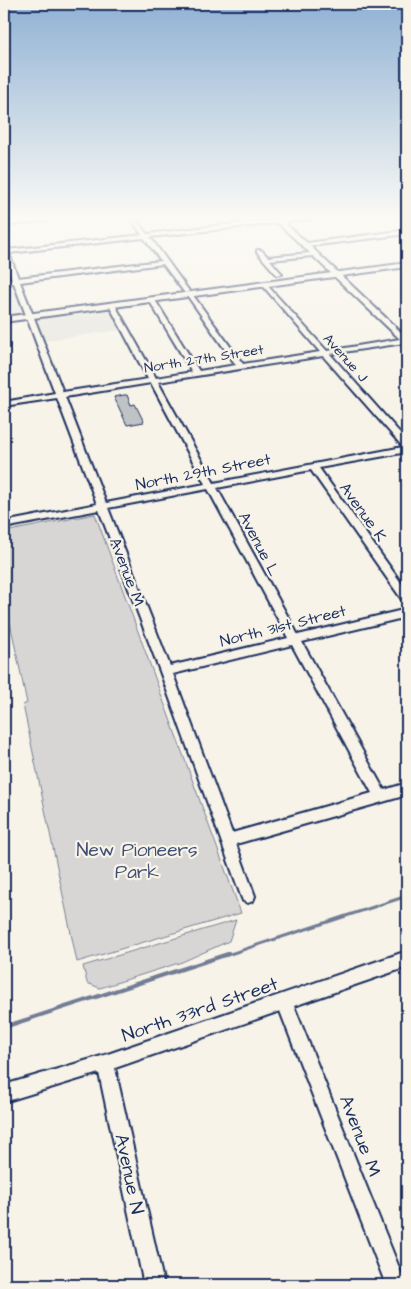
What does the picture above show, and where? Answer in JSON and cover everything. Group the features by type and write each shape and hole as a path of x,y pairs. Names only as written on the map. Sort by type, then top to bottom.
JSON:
{"main road":[{"path":"4,320 28,314 304,277"},
{"path":"4,315 112,306 188,293 265,285 310,277"},
{"path":"124,304 130,301 188,293"}],"street":[{"name":"Avenue M","path":"15,277 101,507 166,671 248,896"},
{"path":"4,282 40,277"},
{"path":"176,277 241,366"},
{"path":"338,277 407,341"},
{"name":"Avenue J","path":"265,285 407,448"},
{"path":"152,300 197,373"},
{"name":"Avenue L","path":"112,306 380,797"},
{"name":"North 27th Street","path":"4,404 407,341"},
{"name":"North 29th Street","path":"4,525 407,448"},
{"name":"Avenue K","path":"312,467 407,598"},
{"name":"North 31st Street","path":"166,671 407,613"},
{"path":"228,840 407,789"},
{"name":"North 33rd Street","path":"4,1094 105,1063 407,960"},
{"name":"Avenue M","path":"285,1002 396,1285"},
{"name":"Avenue N","path":"105,1063 154,1285"}],"shaded area":[{"path":"13,282 24,311 4,314 4,283"},
{"path":"109,307 121,330 42,341 33,317"}],"green space":[{"name":"New Pioneers Park","path":"95,514 241,913 77,962 23,705 27,703 4,594 4,532"},
{"path":"236,920 229,941 182,962 100,988 87,983 83,966"}],"building":[{"path":"127,395 131,405 135,404 144,422 127,425 114,397"}],"waterway":[{"path":"224,956 407,896"},
{"path":"4,1027 228,954"}]}
